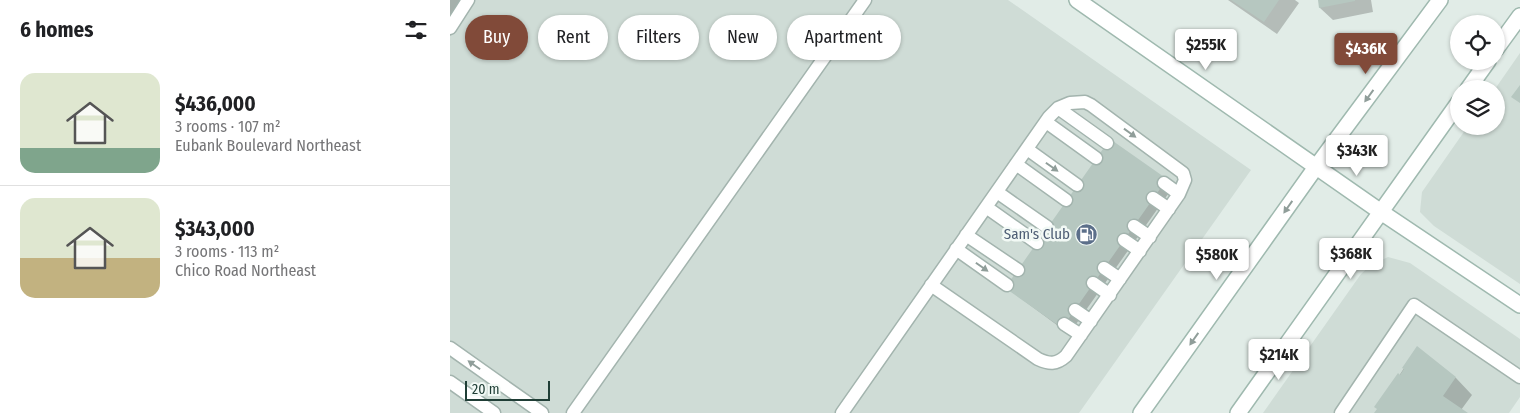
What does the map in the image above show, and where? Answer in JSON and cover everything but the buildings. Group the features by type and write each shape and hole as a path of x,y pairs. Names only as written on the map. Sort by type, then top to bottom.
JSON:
{"main road":[{"path":"1077,0 1381,212 1520,305"},
{"path":"1141,413 1316,167 1440,0"},
{"path":"1505,37 1520,16"},
{"path":"1238,413 1450,115"}],"lane":[{"path":"450,28 468,0"},
{"path":"573,413 865,0"},
{"path":"842,413 956,249 1016,164 1058,108 1078,102 1091,105 1177,167 1185,180 1179,194 1169,209 1110,295 1062,360 1052,363 1043,362 931,285"},
{"path":"1058,108 1107,143"},
{"path":"1046,122 1096,158"},
{"path":"1027,149 1077,185"},
{"path":"1016,164 1066,200"},
{"path":"1164,183 1179,194"},
{"path":"997,192 1047,227"},
{"path":"1153,198 1169,209"},
{"path":"986,207 1036,243"},
{"path":"1134,226 1150,236"},
{"path":"966,235 1018,270"},
{"path":"1124,240 1140,251"},
{"path":"956,249 1007,285"},
{"path":"1104,268 1120,279"},
{"path":"1093,283 1110,295"},
{"path":"1341,413 1414,305 1520,377"},
{"path":"1075,310 1091,321"},
{"path":"1064,324 1081,335"},
{"path":"450,348 542,413"},
{"path":"450,382 494,413"}],"shaded area":[{"path":"450,0 1008,0 1251,170 1079,413 450,413"},
{"path":"1520,53 1520,284 1434,226 1420,212 1422,192 1462,135 1505,135 1505,80 1501,80"},
{"path":"1388,257 1410,263 1520,339 1520,397 1509,413 1263,413 1361,274 1371,265"}],"place":[{"name":"Sam's Club","path":"1086,234"}]}
